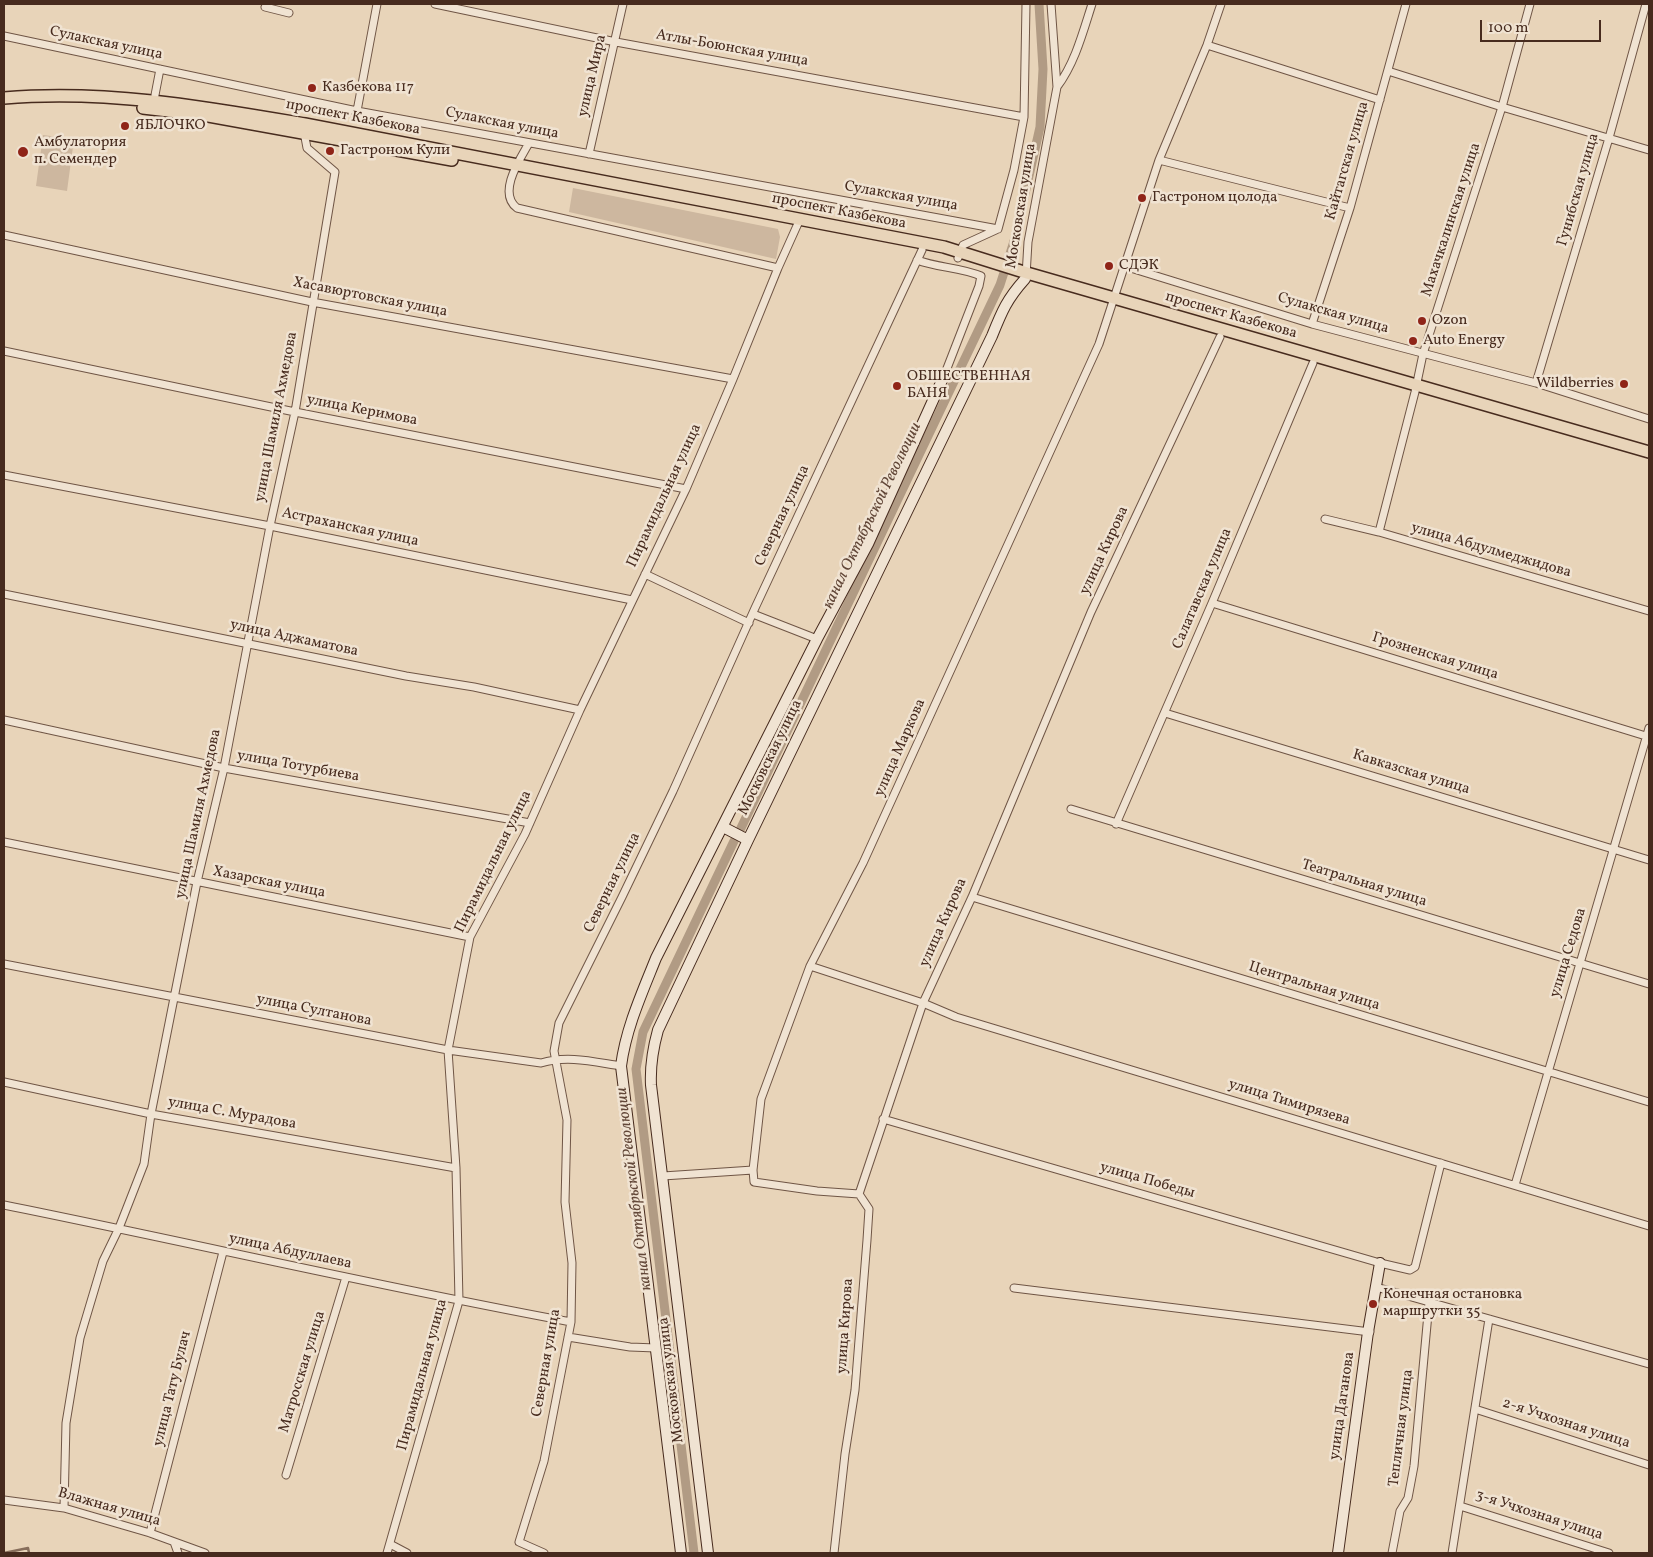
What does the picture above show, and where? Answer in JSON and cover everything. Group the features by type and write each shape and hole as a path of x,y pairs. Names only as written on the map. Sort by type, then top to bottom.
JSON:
{"highway":[{"name":"проспект Казбекова","path":"4,98 67,95 203,106 305,124 799,222 944,247 959,255 1026,276 1416,388 1649,452"},
{"name":"проспект Казбекова","path":"4,105 67,102 110,104 203,115 304,132 408,153 515,167"},
{"name":"проспект Казбекова","path":"799,222 919,255 959,255"},
{"name":"проспект Казбекова","path":"1113,301 1220,337 1313,363 1416,388 1649,458"}],"main road":[{"name":"Московская улица","path":"708,1553 651,1085 654,1044 658,1030 983,354 1004,305 1026,276"},
{"name":"Московская улица","path":"681,1553 621,1066 623,1052 633,1016 656,958 817,639 868,544 944,376"},
{"path":"723,827 748,840"},
{"name":"улица Даганова","path":"1339,1553 1369,1332 1381,1263"}],"street":[{"path":"357,111 378,4"},
{"name":"Атлы-Боюнская улица","path":"435,4 616,42 1024,117"},
{"name":"улица Мира","path":"589,154 616,42 623,4"},
{"path":"959,255 963,244 998,229 1014,170 1024,117 1026,4"},
{"name":"Московская улица","path":"1026,276 1028,242 1057,87 1051,4"},
{"path":"1057,87 1064,77 1081,37 1092,4"},
{"name":"улица Маркова","path":"753,1170 761,1100 810,966 863,864 1099,344 1159,160 1207,45 1221,4"},
{"name":"Кайтагская улица","path":"1312,324 1350,208 1406,4"},
{"name":"Махачкалинская улица","path":"1379,532 1423,354 1502,107 1530,4"},
{"name":"Гунибская улица","path":"1536,383 1609,138 1646,4"},
{"path":"264,7 273,7 289,13"},
{"name":"Сулакская улица","path":"4,36 357,111 998,229"},
{"path":"1207,45 1380,100"},
{"path":"155,96 160,69"},
{"path":"1388,71 1649,150"},
{"name":"улица Шамиля Ахмедова","path":"64,1508 66,1423 80,1338 102,1261 119,1228 144,1164 151,1114 197,882 224,768 270,526 295,412 335,172 307,148 304,132"},
{"path":"529,144 515,167 509,193 511,203 517,208 778,268"},
{"path":"1159,160 1350,208"},
{"name":"Пирамидальная улица","path":"387,1553 459,1301 456,1168 448,1050 470,937 530,823 580,710 686,489 799,222"},
{"name":"Хасавюртовская улица","path":"4,235 312,302 733,378"},
{"name":"Московская улица","path":"919,255 933,266 970,272 981,276 979,286 944,376"},
{"name":"Северная улица","path":"544,1553 519,1542 544,1461 571,1322 572,1263 565,1202 567,1120 554,1051 559,1023 622,897 708,715 919,255"},
{"name":"Сулакская улица","path":"1124,266 1312,324 1536,383 1649,418"},
{"name":"улица Кирова","path":"834,1553 845,1454 855,1390 867,1240 869,1209 859,1194 923,1003 972,897 1092,612 1220,337"},
{"name":"улица Керимова","path":"4,351 295,412 686,489"},
{"name":"Салатавская улица","path":"1116,824 1313,363"},
{"name":"Астраханская улица","path":"4,475 270,526 632,600"},
{"name":"улица Абдулмеджидова","path":"1325,519 1379,532 1649,611"},
{"path":"645,574 749,623"},
{"name":"улица Аджаматова","path":"4,594 406,676 474,687 580,710"},
{"name":"Грозненская улица","path":"1212,603 1649,734"},
{"path":"753,614 817,639"},
{"name":"Кавказская улица","path":"1165,712 1649,860"},
{"name":"улица Тотурбиева","path":"4,720 224,768 530,823"},
{"name":"улица Седова","path":"1515,1185 1649,734"},
{"name":"Театральная улица","path":"1071,809 1649,984"},
{"name":"Хазарская улица","path":"4,842 470,937"},
{"name":"Центральная улица","path":"972,897 1649,1102"},
{"name":"улица Султанова","path":"4,964 448,1050 541,1063 556,1059 573,1058 621,1066"},
{"name":"улица Тимирязева","path":"810,966 923,1003 956,1017 1649,1226"},
{"name":"улица С. Мурадова","path":"4,1082 151,1114 456,1168"},
{"name":"улица Победы","path":"883,1119 1410,1270 1415,1267 1441,1163"},
{"path":"663,1176 753,1170 754,1182 817,1191 859,1194"},
{"name":"улица Абдуллаева","path":"4,1205 119,1228 346,1278 571,1322"},
{"name":"улица Тату Булач","path":"150,1533 223,1252"},
{"name":"Матросская улица","path":"286,1475 346,1278"},
{"path":"1014,1288 1369,1332"},
{"path":"1377,1288 1649,1364"},
{"name":"Тепличная улица","path":"1392,1553 1400,1510 1408,1498 1414,1466 1429,1303"},
{"path":"1452,1553 1488,1319"},
{"path":"568,1337 630,1347 656,1348"},
{"name":"2-я Учхозная улица","path":"1474,1409 1649,1465"},
{"name":"Влажная улица","path":"4,1500 64,1508 150,1533 205,1553"},
{"name":"3-я Учхозная улица","path":"1460,1506 1609,1553"},
{"path":"174,1542 178,1553"},
{"path":"390,1544 408,1553"}],"shaded area":[{"path":"43,135 74,139 67,191 36,186"},
{"path":"573,188 778,229 780,237 776,259 569,212"}],"waterway":[{"name":"канал Октябрьской Революции","path":"741,828 1000,285 1015,238 1040,127 1043,69 1039,4"},
{"name":"канал Октябрьской Революции","path":"694,1553 636,1069 643,1032 734,841"},
{"path":"4,1553 28,1548 29,1553"}],"place":[{"name":"Казбекова 117","path":"312,88"},
{"name":"ЯБЛОЧКО","path":"125,126"},
{"name":"Гастроном Кули","path":"330,151"},
{"name":"Амбулатория п. Семендер","path":"23,152"},
{"name":"Гастроном цолода","path":"1142,198"},
{"name":"СДЭК","path":"1109,266"},
{"name":"Ozon","path":"1422,321"},
{"name":"Auto Energy","path":"1413,341"},
{"name":"Wildberries","path":"1624,384"},
{"name":"ОБШЕСТВЕННАЯ БАНЯ","path":"897,386"},
{"name":"Конечная остановка маршрутки 35","path":"1373,1304"}]}
